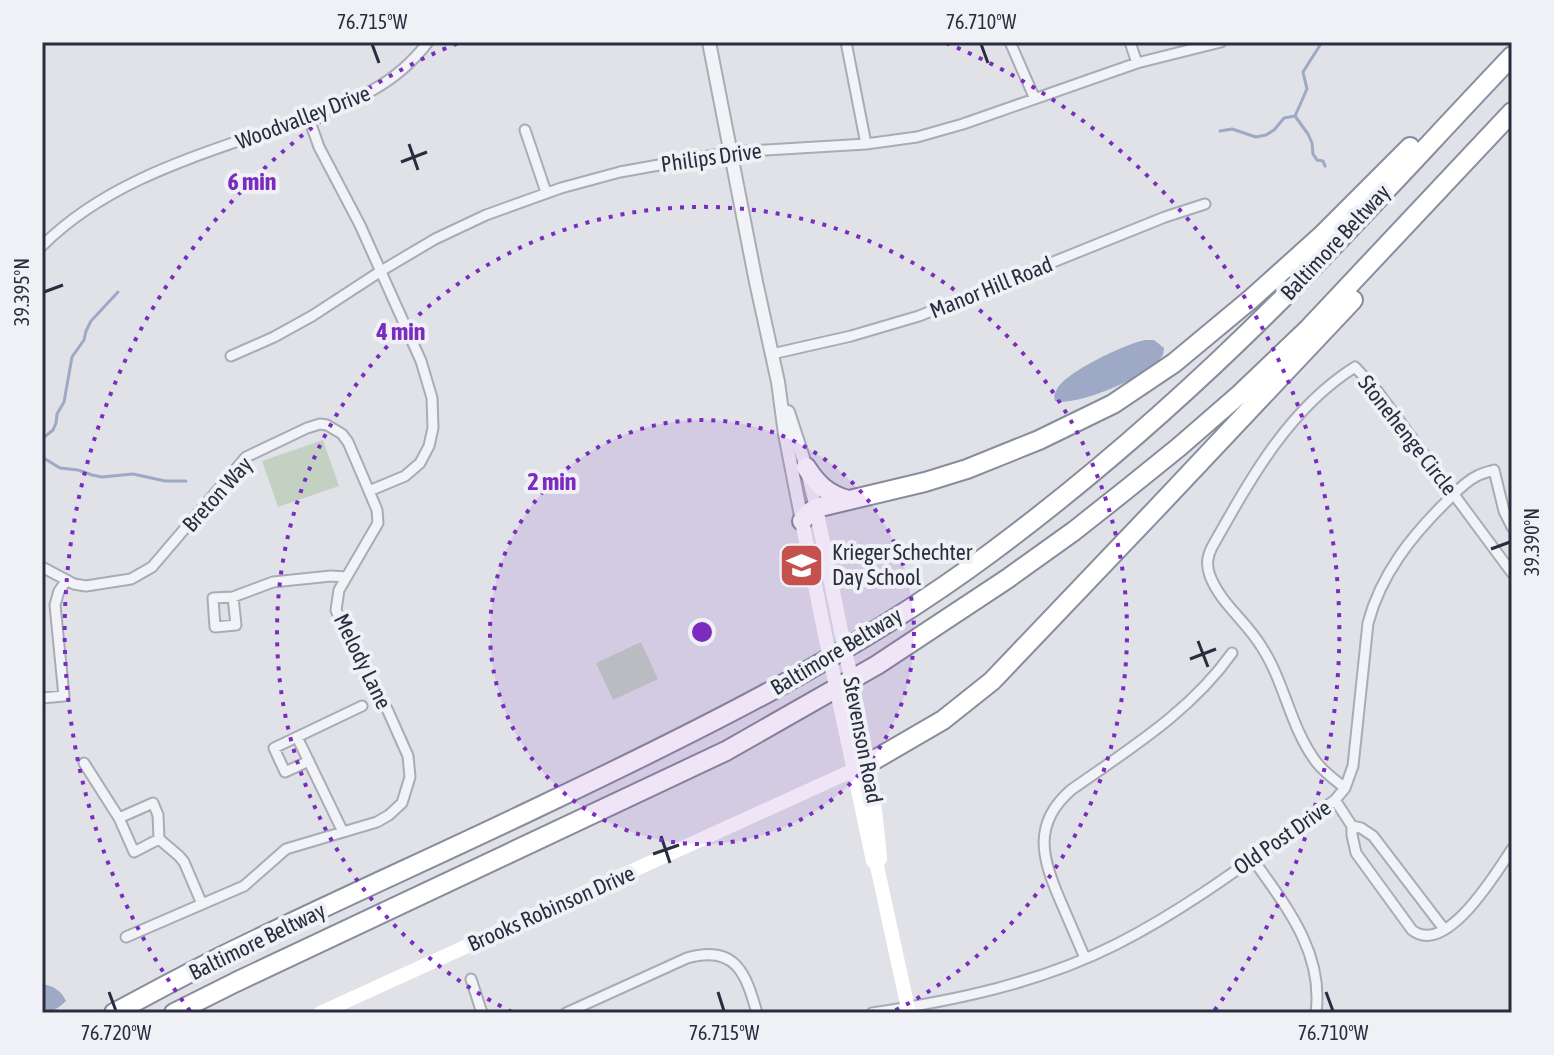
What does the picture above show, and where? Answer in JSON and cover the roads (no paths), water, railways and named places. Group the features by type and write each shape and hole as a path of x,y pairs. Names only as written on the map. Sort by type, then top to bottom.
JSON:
{"highway":[{"path":"809,514 925,482 1003,455 1078,422 1150,381 1280,273 1390,166 1512,55"},
{"name":"Baltimore Beltway","path":"114,1013 224,956 711,723 807,671 988,555 1155,419 1212,367 1282,298 1512,55"},
{"name":"Baltimore Beltway","path":"174,1013 726,751 877,665 1007,579 1127,489 1240,394 1308,329 1512,112"},
{"path":"862,766 943,720 992,681 1258,402 1512,123"},
{"path":"806,467 816,483 828,493 851,500"}],"main road":[{"name":"Stevenson Road","path":"809,514 841,631 855,697 862,766"},
{"name":"Stevenson Road","path":"809,514 826,640 840,705 877,816 880,862 877,866 908,1010"},
{"name":"Brooks Robinson Drive","path":"320,1013 862,766"}],"street":[{"name":"Woodvalley Drive","path":"43,244 81,212 132,182 379,88 407,66 428,42"},
{"name":"Stevenson Road","path":"709,42 778,382 785,434 809,514"},
{"path":"846,42 866,144"},
{"path":"1010,42 1035,99"},
{"path":"1130,42 1137,63"},
{"name":"Philips Drive","path":"231,356 312,316 381,271 455,229 546,192 620,172 731,152 900,141 940,132 1137,63 1221,42"},
{"path":"308,116 324,157 381,271 424,370 432,398 433,428 420,463 412,471 369,491"},
{"path":"525,130 546,192"},
{"name":"Manor Hill Road","path":"772,354 919,316 1165,217 1205,204"},
{"name":"Stonehenge Circle","path":"1345,788 1317,763 1307,747 1261,645 1216,588 1207,565 1207,556 1278,439 1330,385 1355,367 1378,392 1512,573"},
{"name":"Stevenson Road","path":"778,382 806,467 809,514"},
{"name":"Breton Way","path":"42,567 86,586 119,582 141,574 152,567 246,457 320,424 335,428 348,442 369,491"},
{"name":"Old Post Drive","path":"872,1013 908,1010 983,993 1085,958 1170,914 1335,800 1345,788 1353,766 1365,643 1372,606 1387,576 1425,522 1475,477 1494,470 1504,511 1512,527"},
{"name":"Melody Lane","path":"126,937 244,886 286,849 377,822 402,803 410,777 408,756 336,610 339,590 378,523 377,510 369,491"},
{"path":"233,597 273,582 346,577"},
{"path":"42,698 64,696 55,605 59,591 67,580"},
{"path":"1085,958 1046,867 1043,843 1048,818 1061,798 1155,732 1188,704 1232,653"},
{"path":"309,761 285,772 274,748 362,706"},
{"path":"297,737 343,832"},
{"path":"84,763 119,818 134,852 159,839"},
{"path":"1335,800 1352,826 1356,853 1417,934 1429,936 1458,920 1490,883 1512,849"},
{"path":"119,818 153,803 158,815 159,839 184,862 202,904"},
{"path":"1352,826 1373,836 1444,929"},
{"path":"1252,858 1306,941 1316,974 1316,1013"},
{"path":"566,1013 687,958 706,954 727,959 743,973 757,1013"},
{"path":"471,979 482,1013"}],"water":[{"path":"1145,340 1154,340 1164,348 1162,356 1141,374 1094,395 1065,402 1055,401 1057,389 1072,375 1111,353"},
{"path":"42,984 56,989 66,1001 42,1013"}],"waterway":[{"path":"1295,116 1307,89 1303,72 1322,42"},
{"path":"1295,116 1308,134 1313,154 1325,166"},
{"path":"1220,131 1232,129 1256,137 1274,130 1284,118 1295,116"},
{"path":"42,439 53,430 64,402 72,357 84,340 91,321 118,292"},
{"path":"42,457 60,468 102,477 133,474 165,481 186,481"}],"place":[{"name":"Krieger Schechter Day School","path":"801,565"}]}
